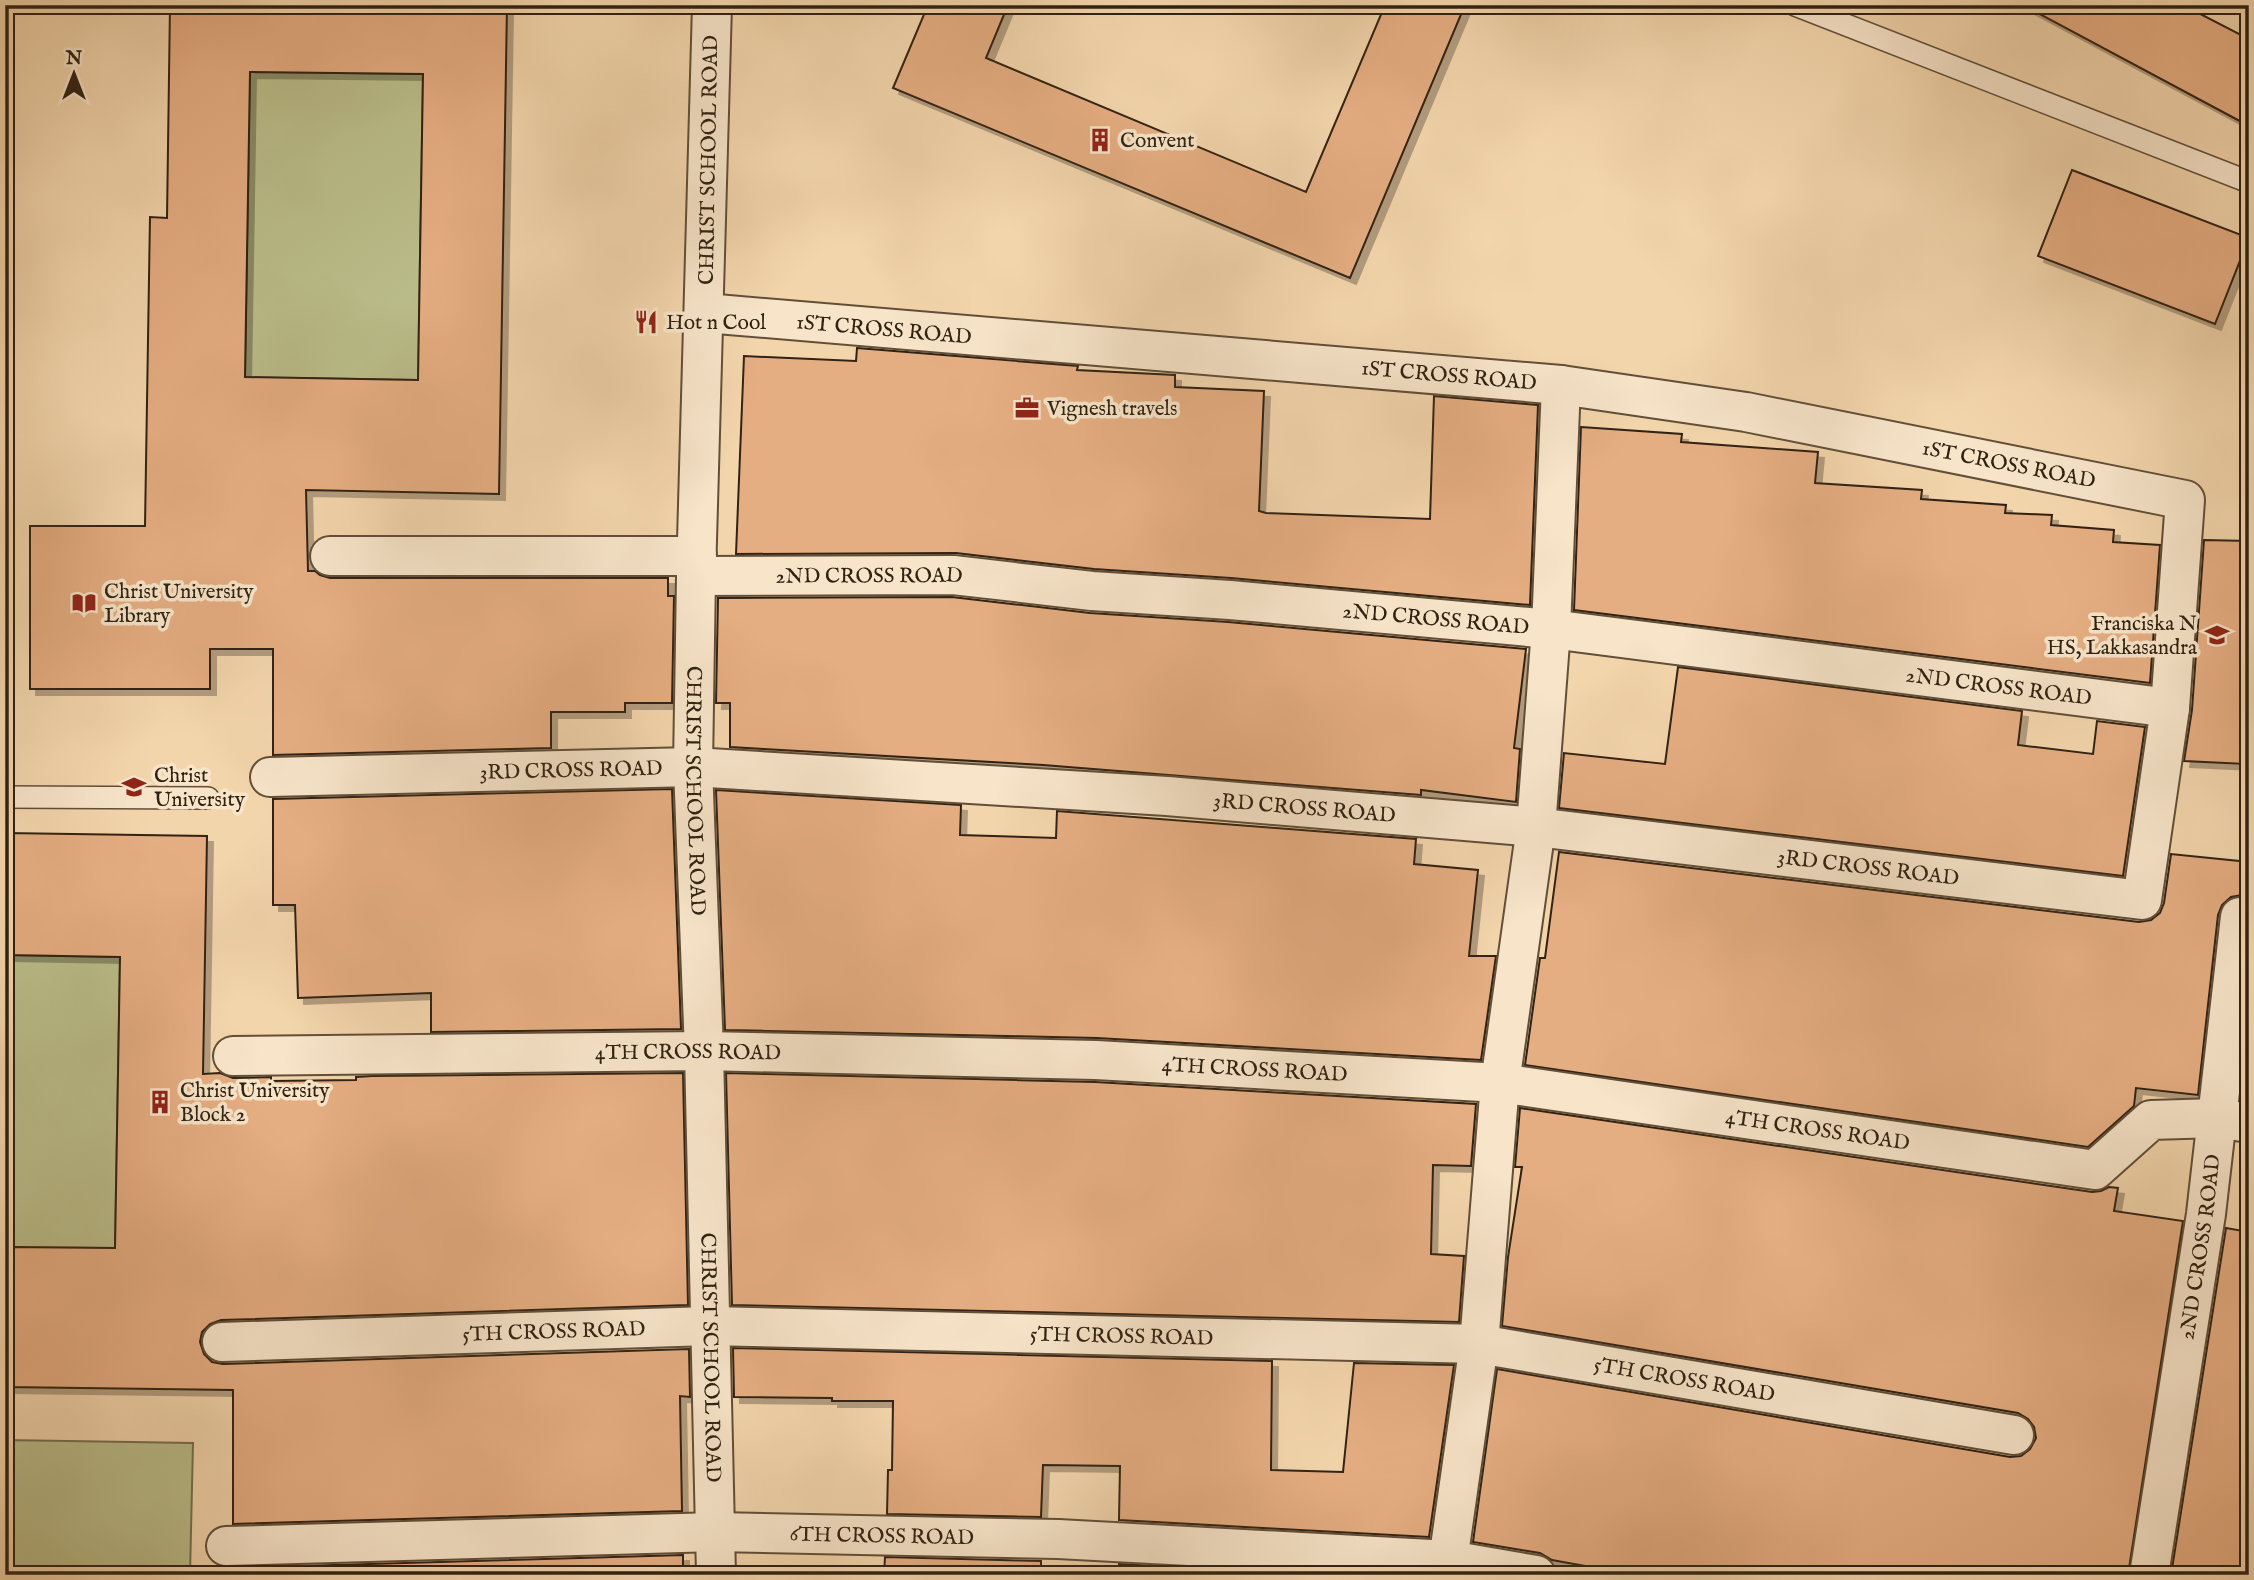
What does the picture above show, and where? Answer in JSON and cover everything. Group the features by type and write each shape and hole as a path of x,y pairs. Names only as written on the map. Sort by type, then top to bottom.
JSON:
{"street":[{"name":"CHRIST SCHOOL ROAD","path":"712,5 693,766 704,1051 716,1575"},
{"name":"1ST CROSS ROAD","path":"705,313 1561,385 1746,412 2185,499 2171,708"},
{"path":"1448,1567 1479,1344 1500,1083 1536,827 1551,629 1561,385"},
{"name":"2ND CROSS ROAD","path":"330,556 953,575 1092,591 1230,600 1551,629 2171,708"},
{"name":"3RD CROSS ROAD","path":"270,777 693,766 1167,796 1536,827 2142,900 2171,708"},
{"name":"2ND CROSS ROAD","path":"2149,1575 2206,1214 2233,1121 2240,917"},
{"name":"4TH CROSS ROAD","path":"233,1056 704,1051 1096,1060 1500,1083 2095,1170 2151,1120 2233,1121"},
{"name":"5TH CROSS ROAD","path":"222,1342 709,1326 1479,1344 2014,1434"},
{"name":"6TH CROSS ROAD","path":"226,1546 716,1532 1059,1539 1536,1575"}],"lane":[{"path":"1795,5 2249,182"},
{"path":"5,797 208,798"}],"green space":[{"path":"250,72 423,74 418,380 245,377"},
{"path":"5,955 120,957 115,1248 5,1247"},
{"path":"5,1440 193,1443 190,1575 5,1575"}],"building":[{"path":"170,5 507,5 499,494 306,490 308,571 315,571 330,578 668,578 668,596 674,596 672,703 625,703 625,712 551,712 551,748 273,755 273,649 210,649 210,689 30,689 30,526 145,526 150,217 167,218","holes":["250,72 423,74 418,380 245,377"]},
{"name":"Convent","path":"928,5 1008,5 986,58 1306,192 1385,5 1465,5 1350,278 893,88"},
{"path":"2023,5 2183,5 2249,39 2249,126"},
{"path":"2072,170 2249,238 2215,324 2038,256"},
{"path":"857,348 1078,366 1077,370 1175,375 1175,387 1264,391 1259,511 1266,513 1430,519 1434,396 1538,405 1530,605 1231,578 1094,569 956,553 736,554 744,356 856,361"},
{"path":"1581,427 1682,434 1681,442 1818,452 1815,483 1922,490 1921,499 2006,505 2005,513 2052,515 2051,525 2114,530 2113,542 2160,545 2150,683 1574,610"},
{"name":"Franciska N HS, Lakkasandra","path":"2204,540 2249,541 2246,764 2184,761 2192,710"},
{"path":"952,597 1090,613 1228,622 1526,649 1514,748 1520,749 1516,802 1421,790 1421,795 1043,765 730,747 730,703 716,703 718,598"},
{"path":"1678,667 2022,711 2018,745 2093,754 2097,721 2145,727 2123,876 1559,808 1564,753 1665,764"},
{"path":"672,789 681,1029 431,1032 431,993 298,998 295,905 273,905 273,799"},
{"path":"716,790 961,805 960,835 1056,838 1057,811 1416,839 1414,864 1478,870 1469,956 1496,956 1481,1060 1097,1038 725,1030"},
{"path":"5,833 207,836 203,1074 220,1073 233,1078 271,1077 271,1081 356,1080 356,1077 372,1076 683,1073 688,1305 221,1320 210,1324 202,1332 200,1342 204,1354 212,1362 223,1364 689,1349 690,1397 680,1396 682,1511 233,1524 233,1390 5,1387 5,1247 115,1248 120,957 5,955"},
{"path":"1559,852 2139,922 2151,920 2160,913 2171,854 2249,862 2249,898 2242,895 2231,897 2222,905 2218,915 2198,1095 2136,1088 2134,1106 2088,1147 1525,1065 1540,958 1545,958"},
{"path":"2249,1033 2249,1101 2241,1100"},
{"path":"726,1073 1095,1082 1476,1104 1471,1166 1433,1165 1431,1254 1464,1256 1459,1322 732,1305"},
{"path":"1520,1108 2092,1192 2109,1187 2118,1188 2114,1211 2183,1221 2128,1575 1635,1575 1552,1560 1540,1553 1473,1542 1497,1369 2010,1457 2021,1456 2030,1449 2036,1438 2034,1427 2018,1413 1502,1326 1508,1257 1522,1167 1515,1167"},
{"path":"2226,1228 2249,1232 2249,1575 2171,1575"},
{"path":"733,1348 1272,1361 1271,1470 1343,1472 1354,1363 1454,1365 1429,1537 1119,1520 1120,1466 1043,1465 1041,1517 887,1514 888,1470 892,1470 893,1401 734,1397"},
{"path":"683,1555 683,1575 233,1575 233,1568"},
{"path":"885,1557 1041,1561 1041,1575 884,1575"},
{"path":"1119,1564 1316,1575 1119,1575"}],"place":[{"name":"Convent","path":"1100,140"},
{"name":"Hot n Cool","path":"646,322"},
{"name":"Vignesh travels","path":"1027,408"},
{"name":"Christ University Library","path":"84,603"},
{"name":"Franciska N HS, Lakkasandra","path":"2217,635"},
{"name":"Christ University","path":"134,787"},
{"name":"Christ University Block 2","path":"160,1102"}]}
